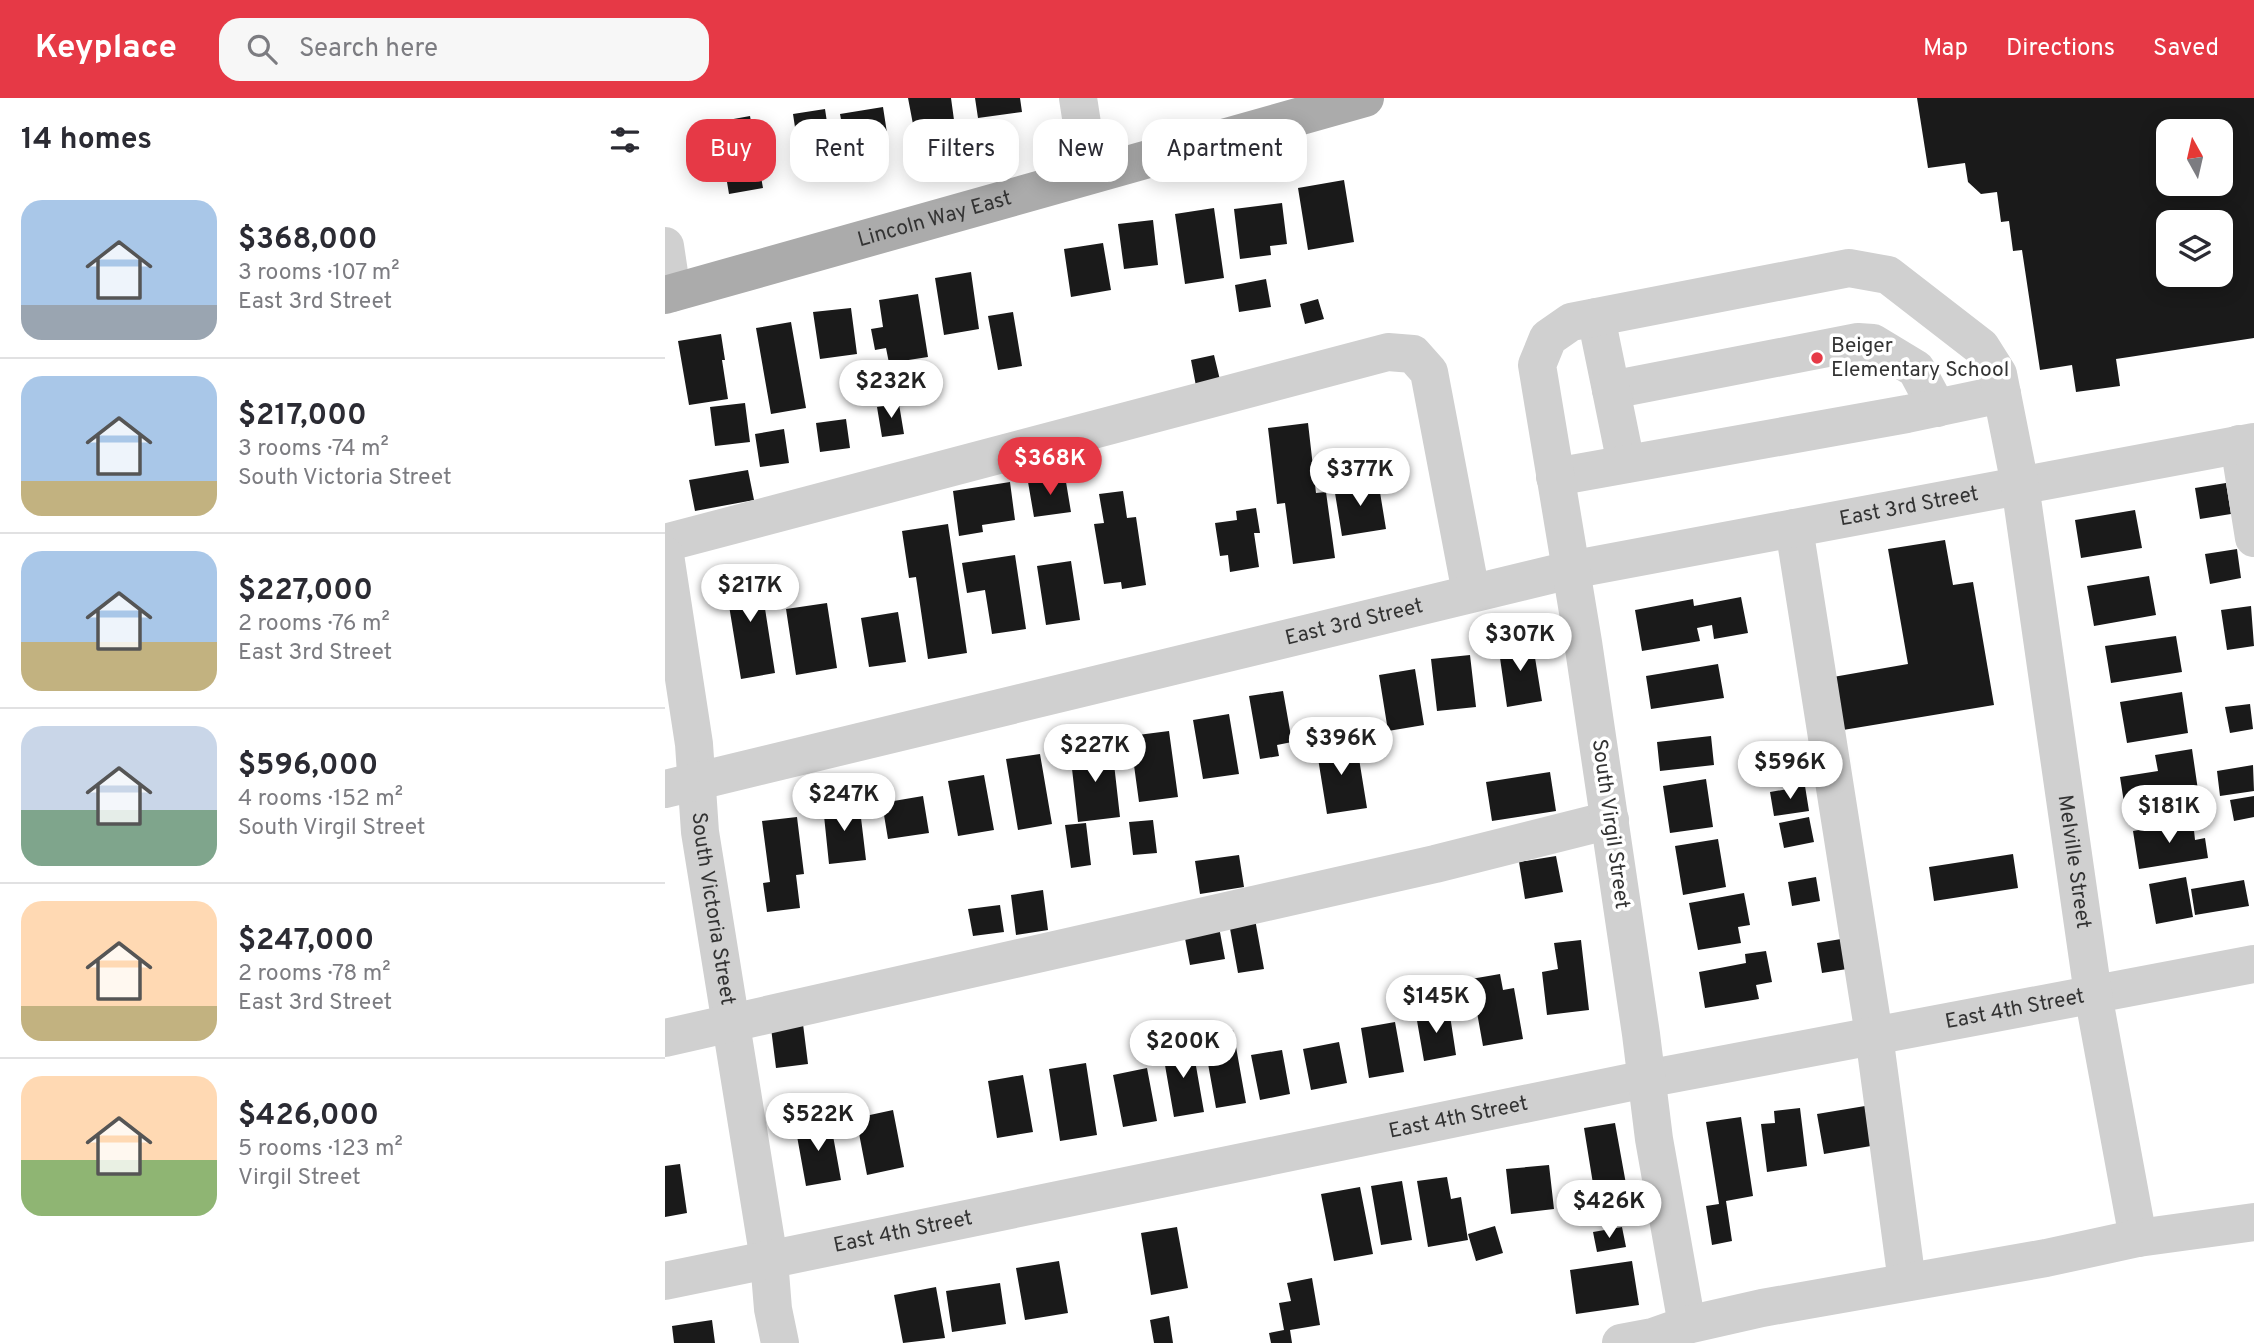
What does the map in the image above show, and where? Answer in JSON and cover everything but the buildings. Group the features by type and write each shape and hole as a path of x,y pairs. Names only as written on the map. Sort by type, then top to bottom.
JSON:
{"main road":[{"name":"Lincoln Way East","path":"1128,164 1365,98"},
{"name":"Lincoln Way East","path":"669,294 1065,182"}],"street":[{"path":"1078,98 1081,119"},
{"path":"665,246 669,294"},
{"name":"Melville Street","path":"1596,317 1849,268 1888,275 1981,347 1998,374 2020,485 2093,994 2138,1238"},
{"path":"1596,317 1626,464"},
{"name":"South Virgil Street","path":"1596,317 1571,322 1548,338 1537,365 1610,820 1654,1139 1687,1325"},
{"path":"1611,390 1858,342 1873,343 1916,369 1937,408"},
{"path":"665,543 1388,352 1413,354 1429,372 1471,593"},
{"path":"1555,477 2002,394"},
{"path":"2247,443 2254,538"},
{"name":"East 3rd Street","path":"680,786 1570,570 2247,443"},
{"path":"1794,528 1874,1035 1907,1282"},
{"name":"South Victoria Street","path":"665,555 694,744 680,786 700,832 780,1343"},
{"path":"665,1038 1435,864 1610,820"},
{"name":"East 4th Street","path":"665,1281 1646,1079 2254,964"},
{"path":"1621,1343 1762,1308 2046,1258 2138,1238 2254,1222"}],"place":[{"name":"Beiger Elementary School","path":"1817,358"}]}
